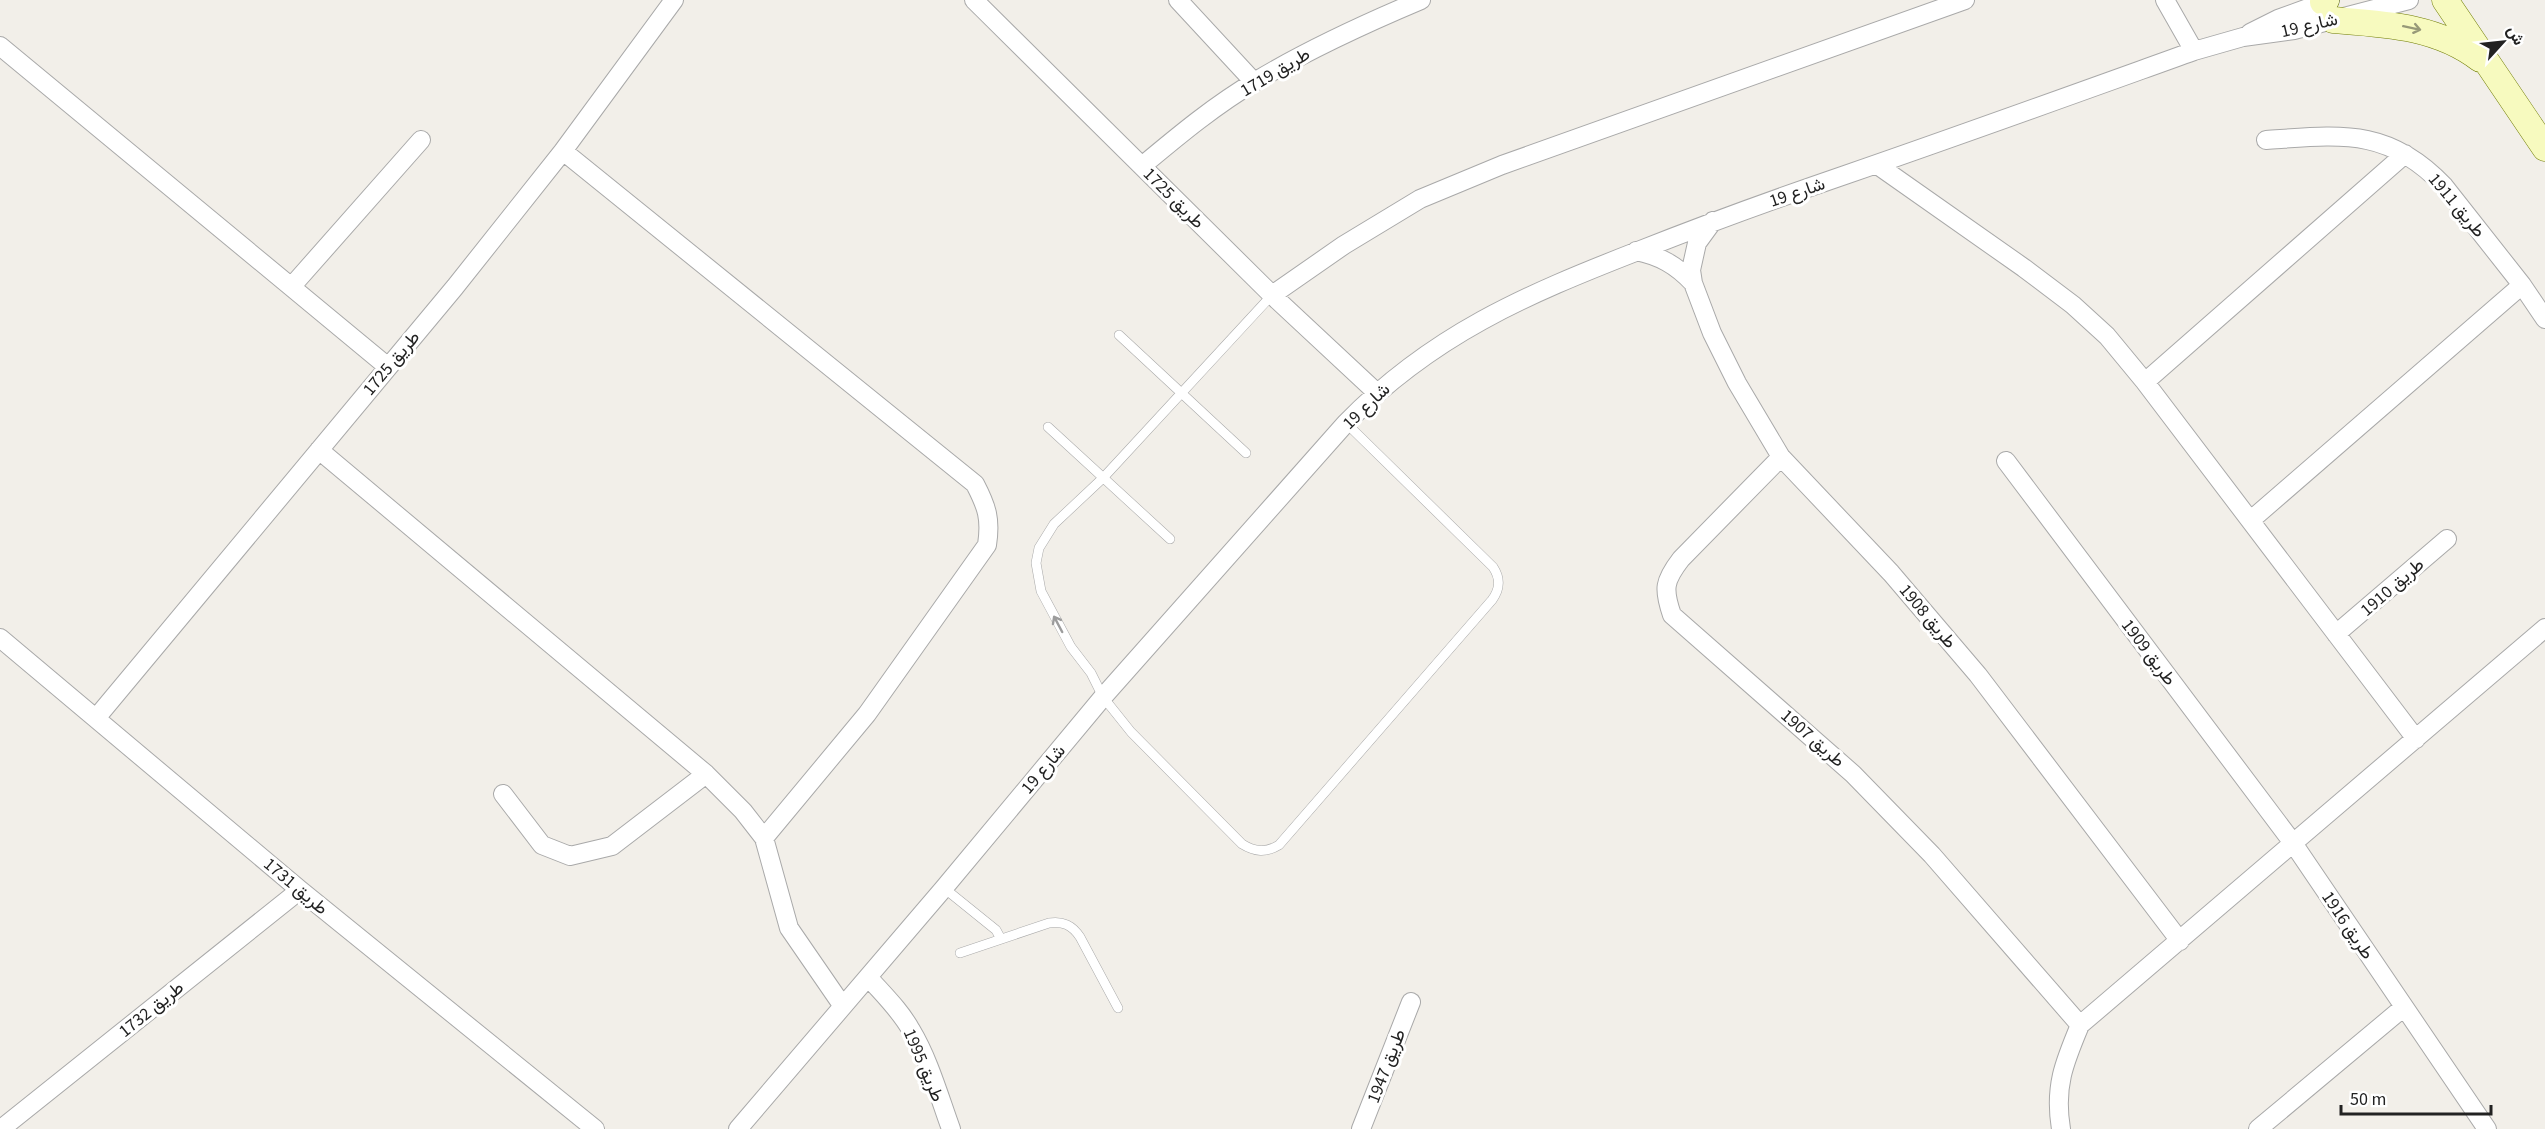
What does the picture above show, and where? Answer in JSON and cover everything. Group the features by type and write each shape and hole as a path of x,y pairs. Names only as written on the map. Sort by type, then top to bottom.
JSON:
{"street":[{"name":"طريق 1725","path":"97,717 388,367 563,151 674,0"},
{"name":"طريق 1725","path":"974,0 1272,295 1376,392"},
{"path":"1178,0 1254,82"},
{"name":"طريق 1719","path":"1142,166 1196,122 1254,82 1330,40 1422,0"},
{"path":"1272,295 1344,245 1420,198 1502,165 1965,0"},
{"path":"2165,0 2193,51"},
{"name":"شارع 19","path":"738,1129 944,888 1103,697 1346,423 1376,392 1422,356 1457,333 1538,292 1713,221 2193,51 2243,37 2278,19 2328,6 2409,0"},
{"path":"2445,0 2545,148"},
{"path":"2328,6 2424,31 2452,42 2488,65"},
{"path":"0,46 388,367"},
{"name":"طريق 1911","path":"2266,140 2351,136 2370,140 2405,154 2426,168 2444,186 2522,285 2545,319"},
{"path":"292,286 421,140"},
{"path":"563,151 975,484 987,508 990,528 987,545 867,714 764,838"},
{"path":"2145,382 2405,154"},
{"path":"1876,164 2024,268 2073,305 2107,336 2251,520 2416,739"},
{"name":"طريق 1908","path":"1713,221 1697,243 1691,270 1693,283 1712,333 1737,383 1781,457 1891,573 1971,666 2180,941"},
{"name":"طريق 1908","path":"1636,251 1653,254 1668,261 1693,283"},
{"path":"2251,520 2522,285"},
{"path":"319,450 706,774 743,811 764,838 789,928 842,1005"},
{"name":"طريق 1907","path":"1781,457 1668,575 1665,595 1672,615 1853,774 1932,855 2079,1025"},
{"name":"طريق 1909","path":"2006,461 2293,843"},
{"name":"طريق 1910","path":"2336,634 2447,539"},
{"path":"2061,1129 2058,1111 2061,1071 2079,1025 2545,628"},
{"name":"طريق 1731","path":"0,638 97,717 300,890 596,1129"},
{"path":"503,795 542,845 570,856 612,846 706,774"},
{"name":"طريق 1916","path":"2293,843 2487,1129"},
{"name":"طريق 1732","path":"1,1129 300,890"},
{"name":"طريق 1995","path":"868,977 901,1014 911,1030 920,1047 951,1129"},
{"name":"طريق 1947","path":"1361,1129 1411,1002"},
{"path":"2258,1129 2404,1007"}],"lane":[{"path":"1272,295 1103,478 1053,524 1045,535 1036,562 1041,591 1071,647 1090,673 1103,697 1131,732 1242,844 1256,851 1264,851 1279,845 1492,600 1499,587 1497,573 1493,567 1346,423"},
{"path":"1119,335 1245,453"},
{"path":"1048,427 1170,539"},
{"path":"944,888 996,930 1001,939"},
{"path":"960,953 1049,923 1069,925 1080,937 1118,1008"}]}
